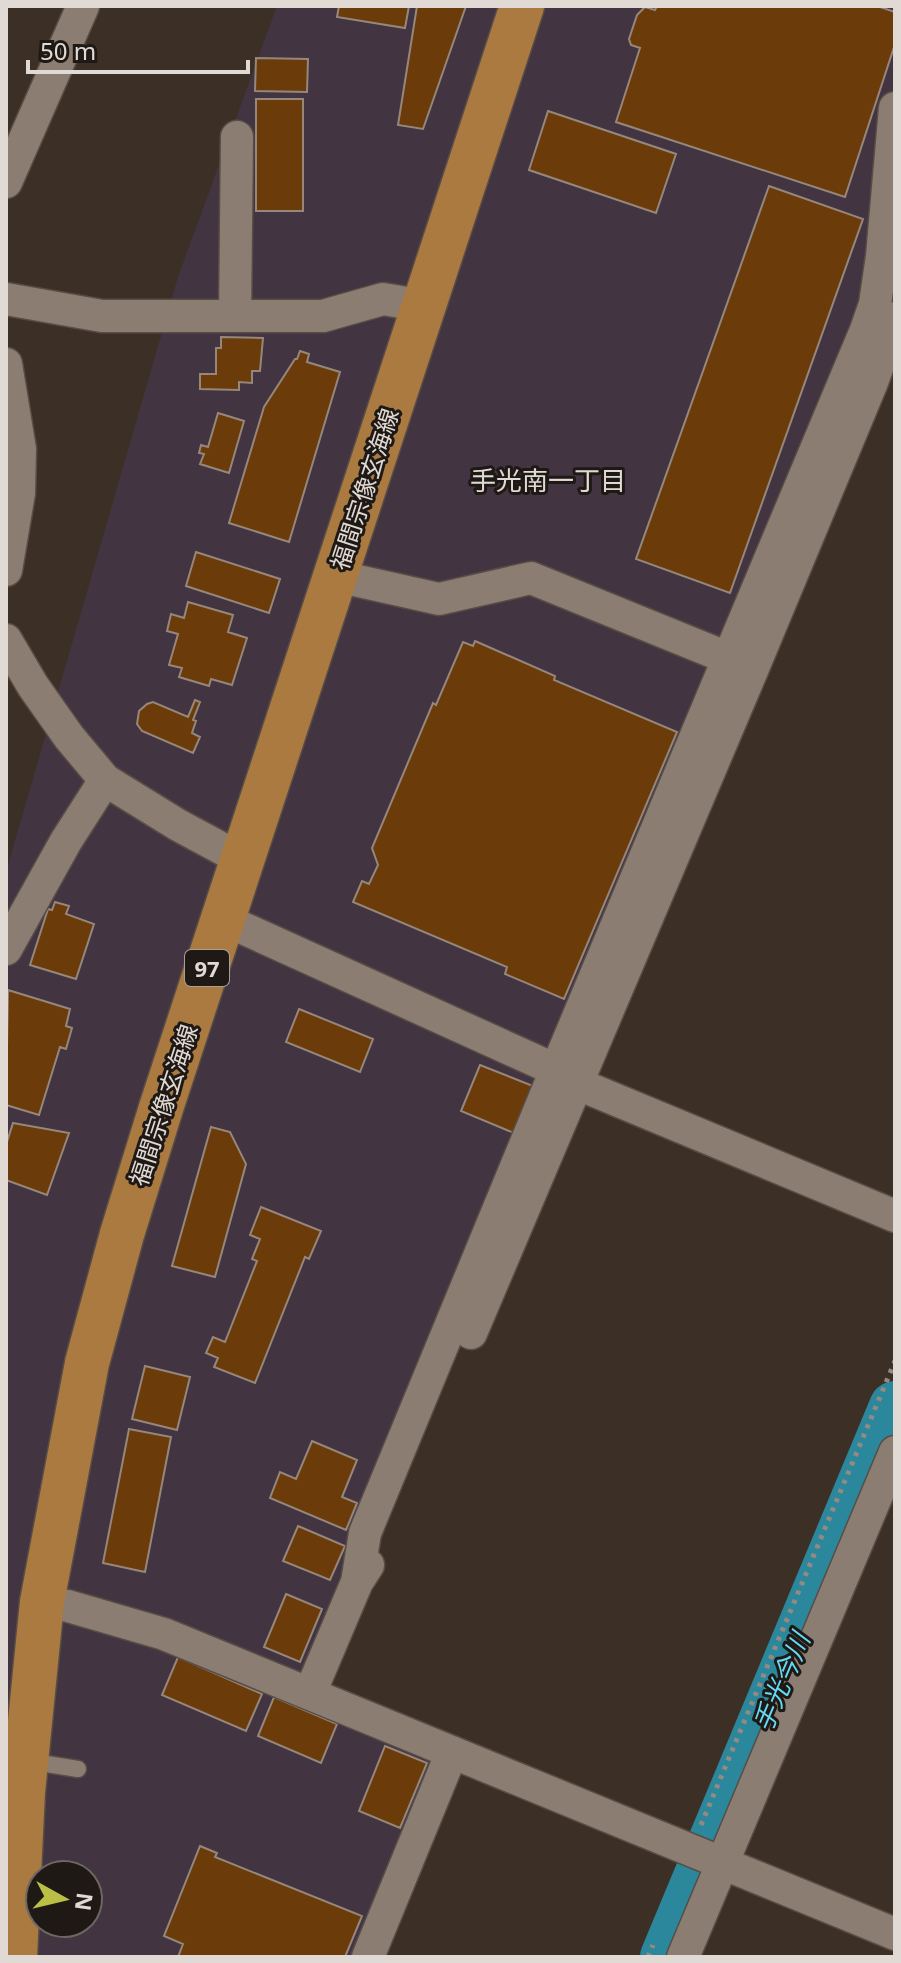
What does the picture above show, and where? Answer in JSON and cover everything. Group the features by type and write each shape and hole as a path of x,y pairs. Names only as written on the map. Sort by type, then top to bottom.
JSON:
{"main road":[{"name":"福間宗像玄海線","path":"15,1957 18,1782 42,1602 87,1363 135,1192 522,6"}],"street":[{"path":"6,182 83,6"},
{"path":"310,1693 357,1582 385,1539 460,1333 826,457 875,304 895,108"},
{"path":"235,316 237,137"},
{"path":"6,299 102,316 323,316 383,299 425,306"},
{"path":"826,457 872,382 895,318"},
{"path":"6,364 20,449 19,493 6,570"},
{"path":"336,576 439,599 531,578 741,663"},
{"path":"6,640 33,686 105,780 243,860"},
{"path":"6,949 66,841 105,780"},
{"path":"223,919 567,1077 895,1216"},
{"path":"683,1957 707,1856 895,1452"},
{"path":"42,1602 68,1606 164,1634 895,1934"},
{"path":"368,1957 452,1752"}],"lane":[{"path":"18,1782 78,1769"}],"path":[{"path":"707,1856 895,1361"}],"shaded area":[{"path":"277,6 895,6 895,80 868,305 298,1703 436,1757 355,1957 6,1957 6,872 178,277"}],"building":[{"path":"339,6 409,6 405,28 337,17"},
{"path":"417,6 466,6 423,129 398,125"},
{"path":"657,6 877,6 895,12 895,44 845,197 616,122 640,48 631,45 629,39 637,15 645,7 655,10"},
{"path":"256,58 308,59 307,92 255,91"},
{"path":"256,99 303,99 303,211 256,211"},
{"path":"548,111 676,154 656,213 529,170"},
{"path":"769,186 863,219 730,593 636,559"},
{"path":"221,337 263,338 260,371 252,371 252,383 239,382 239,390 200,389 200,374 216,374 216,348 221,348"},
{"path":"300,351 309,354 307,362 340,372 289,542 229,523 264,407"},
{"path":"218,413 244,421 229,473 200,464 204,454 199,453 201,445 208,447"},
{"path":"196,552 280,579 269,613 186,586"},
{"path":"188,602 233,615 228,632 247,638 232,685 211,679 209,686 179,677 182,668 169,665 178,634 167,631 171,614 184,618"},
{"path":"475,641 555,676 554,680 677,732 564,999 505,974 507,967 353,902 362,881 369,884 378,865 372,848 433,703 436,705 463,642 473,646"},
{"path":"195,700 200,702 192,733 200,737 193,753 142,731 137,724 139,711 147,704 153,702 188,717"},
{"path":"55,902 69,906 66,914 94,924 76,979 30,965 48,909 52,910"},
{"path":"8,990 70,1009 66,1026 72,1028 66,1049 60,1047 39,1115 6,1105"},
{"path":"299,1009 373,1039 360,1072 286,1042"},
{"path":"480,1065 533,1086 514,1133 461,1111"},
{"path":"13,1123 69,1133 47,1195 6,1180 6,1145"},
{"path":"211,1127 230,1132 246,1164 215,1277 172,1266"},
{"path":"261,1207 321,1231 309,1259 305,1257 255,1383 214,1367 218,1358 206,1353 213,1337 225,1342 257,1261 252,1259 260,1239 250,1235"},
{"path":"145,1366 190,1377 177,1430 132,1419"},
{"path":"129,1429 171,1437 145,1572 103,1563"},
{"path":"312,1441 357,1460 342,1497 357,1503 346,1530 270,1498 280,1472 296,1479"},
{"path":"298,1526 345,1546 330,1580 283,1561"},
{"path":"286,1594 322,1609 300,1662 264,1647"},
{"path":"178,1657 262,1694 246,1731 162,1695"},
{"path":"274,1697 337,1724 321,1763 258,1736"},
{"path":"385,1746 427,1763 400,1828 359,1811"},
{"path":"200,1846 217,1853 215,1857 362,1916 345,1957 178,1957 183,1944 164,1936"}],"waterway":[{"name":"手光今川","path":"666,1957 895,1407"}],"district":[{"name":"手光南一丁目","path":"548,480"}]}
